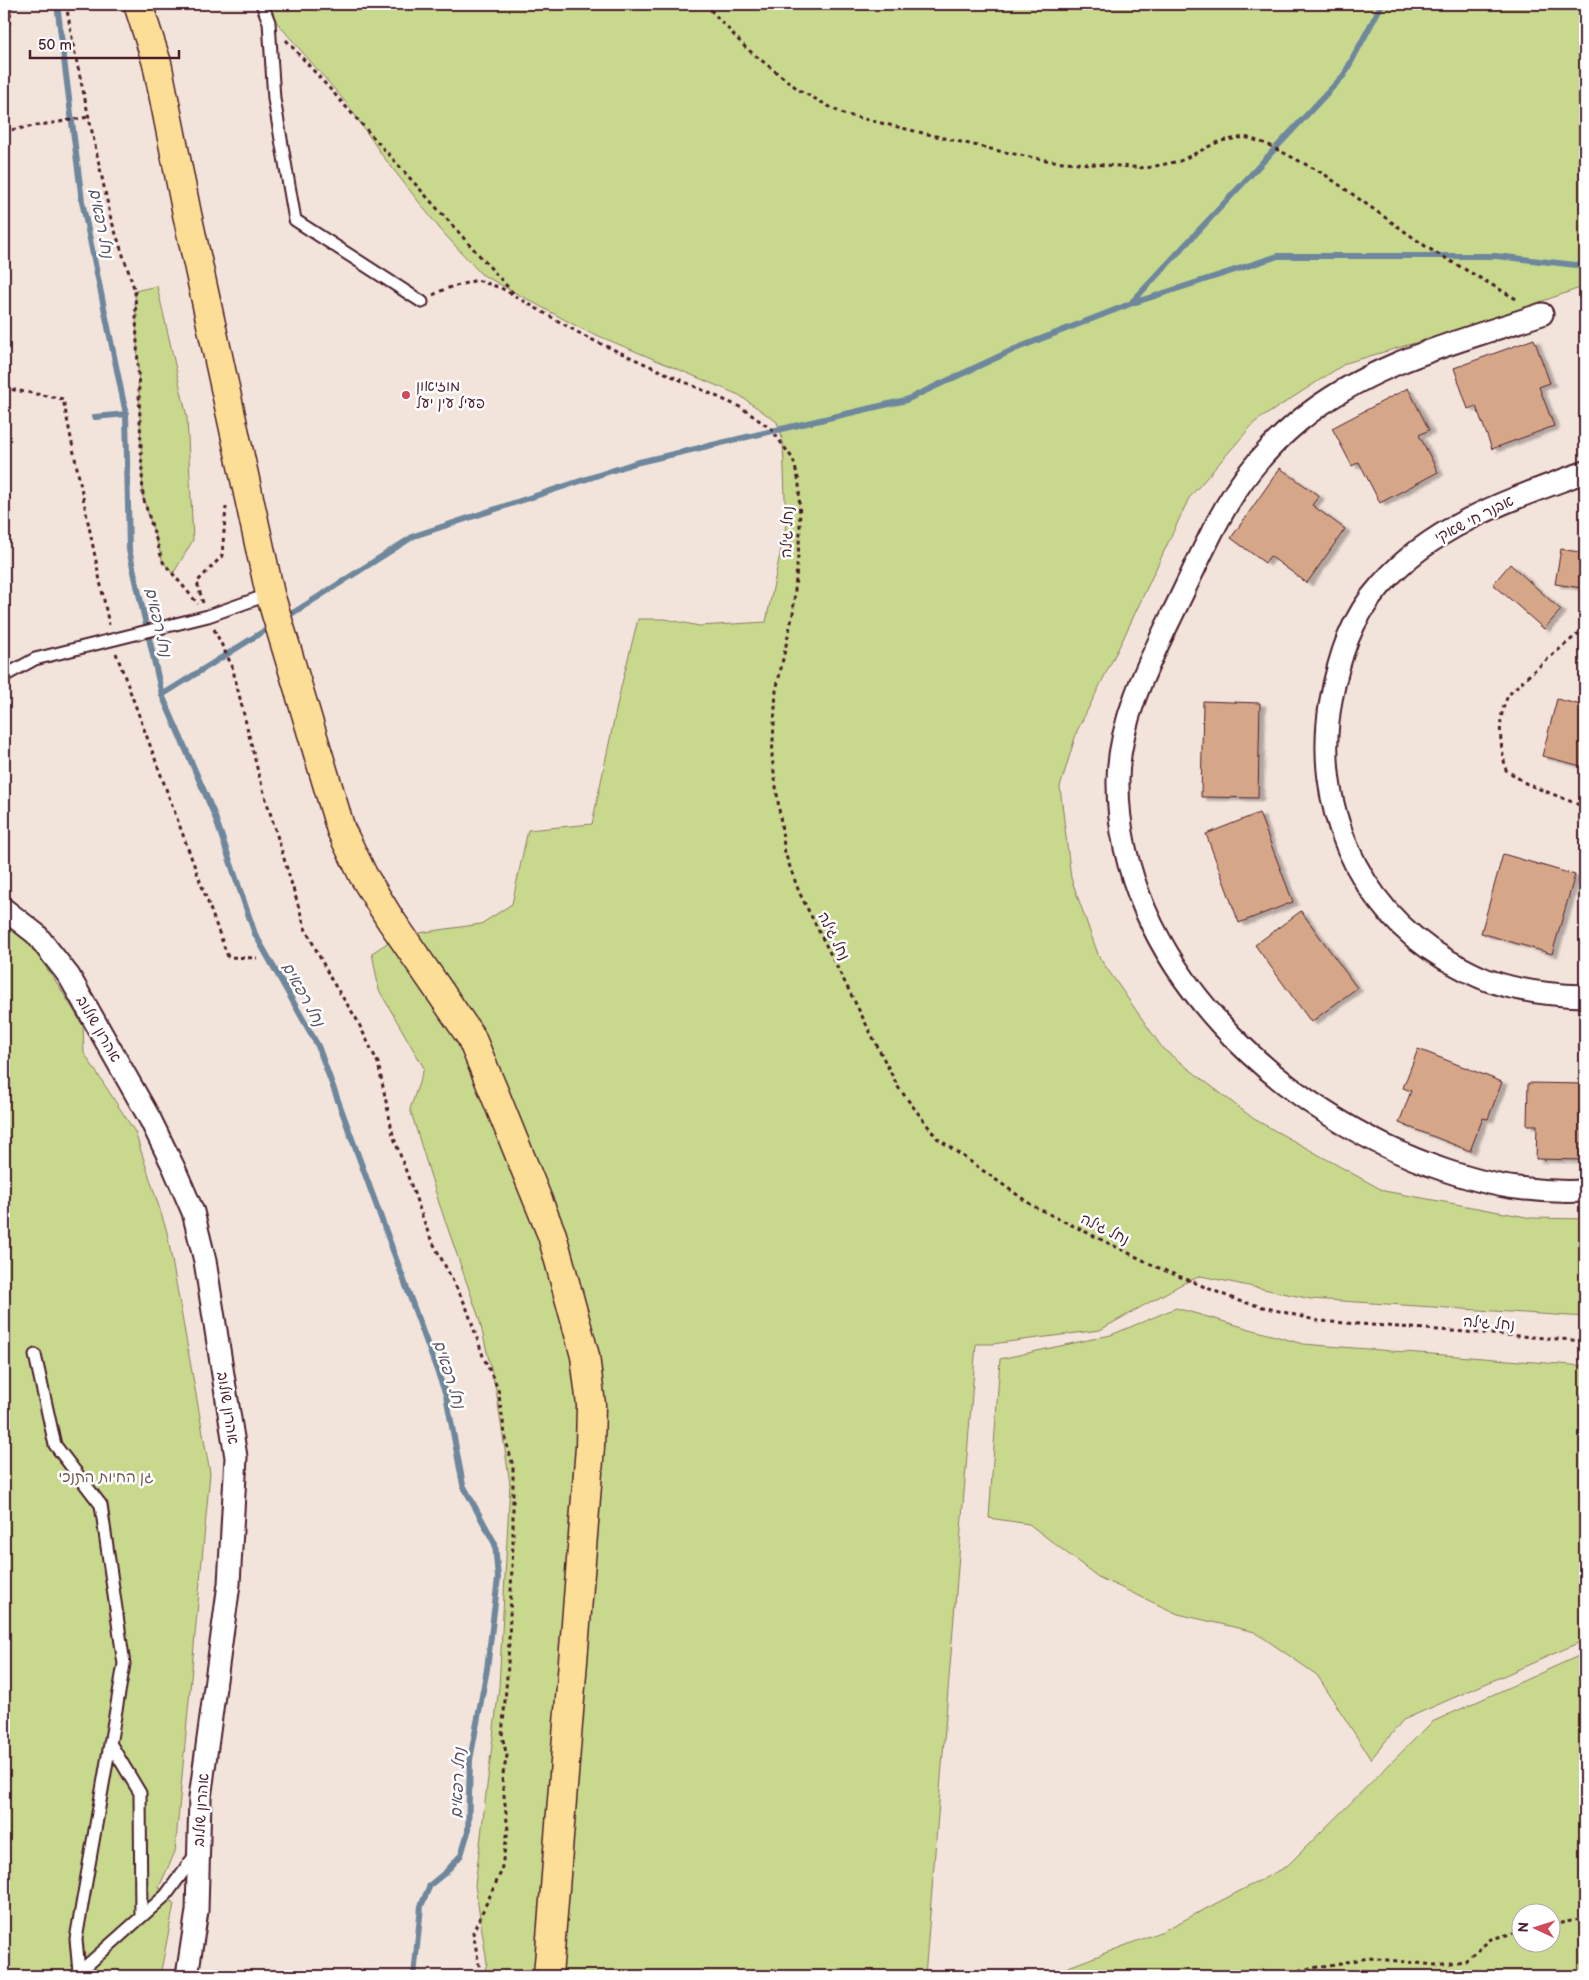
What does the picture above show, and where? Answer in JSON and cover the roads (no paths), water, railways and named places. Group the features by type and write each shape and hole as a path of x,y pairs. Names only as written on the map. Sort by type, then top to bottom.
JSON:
{"main road":[{"path":"138,4 157,63 187,214 272,601 341,830 363,875 390,920 471,1037 552,1235 585,1356 591,1405 590,1447 548,1976"}],"street":[{"path":"1542,314 1402,360 1368,376 1334,395 1302,418 1250,468 1219,516 1148,666 1134,700 1124,737 1118,776 1119,812 1133,877 1146,911 1181,975 1230,1033 1259,1062 1329,1116 1374,1141 1418,1161 1469,1178 1515,1188 1585,1191"},
{"name":"אבנר חי שאקי","path":"1585,472 1520,496 1451,528 1423,546 1381,585 1356,619 1348,636 1328,714 1326,746 1332,805 1342,836 1366,884 1383,907 1407,932 1432,951 1490,982 1520,990 1585,996"},
{"name":"אהרון שולוב","path":"4,909 36,934 69,976 79,993 150,1119 174,1168 193,1212 205,1261 236,1456 230,1584 200,1798 197,1911 188,1971"}],"lane":[{"path":"262,4 269,22 274,100 295,220 422,302"},
{"path":"4,676 35,659 272,601"},
{"path":"34,1355 55,1445 100,1505 124,1664 76,1939 77,1974"},
{"path":"110,1744 140,1793 141,1917"},
{"path":"77,1974 166,1895 199,1850"}],"waterway":[{"name":"נחל רפאים","path":"57,4 82,201 126,414 129,550 162,695 214,814 255,934 318,1046 446,1395 463,1485 495,1544 498,1578 487,1669 470,1760 468,1832 461,1855 446,1872 430,1885 421,1906 414,1976"},
{"path":"1132,302 1344,75 1382,4"},
{"path":"285,618 414,536 635,463 906,400 1015,349 1130,304 1278,256 1496,256 1585,266"},
{"path":"95,417 126,414"},
{"path":"162,695 272,626"}],"place":[{"name":"מוזיאון פעיל עין יעל","path":"406,395"}],"park label":[{"name":"גן החיות התנכי","path":"106,1477"}]}
